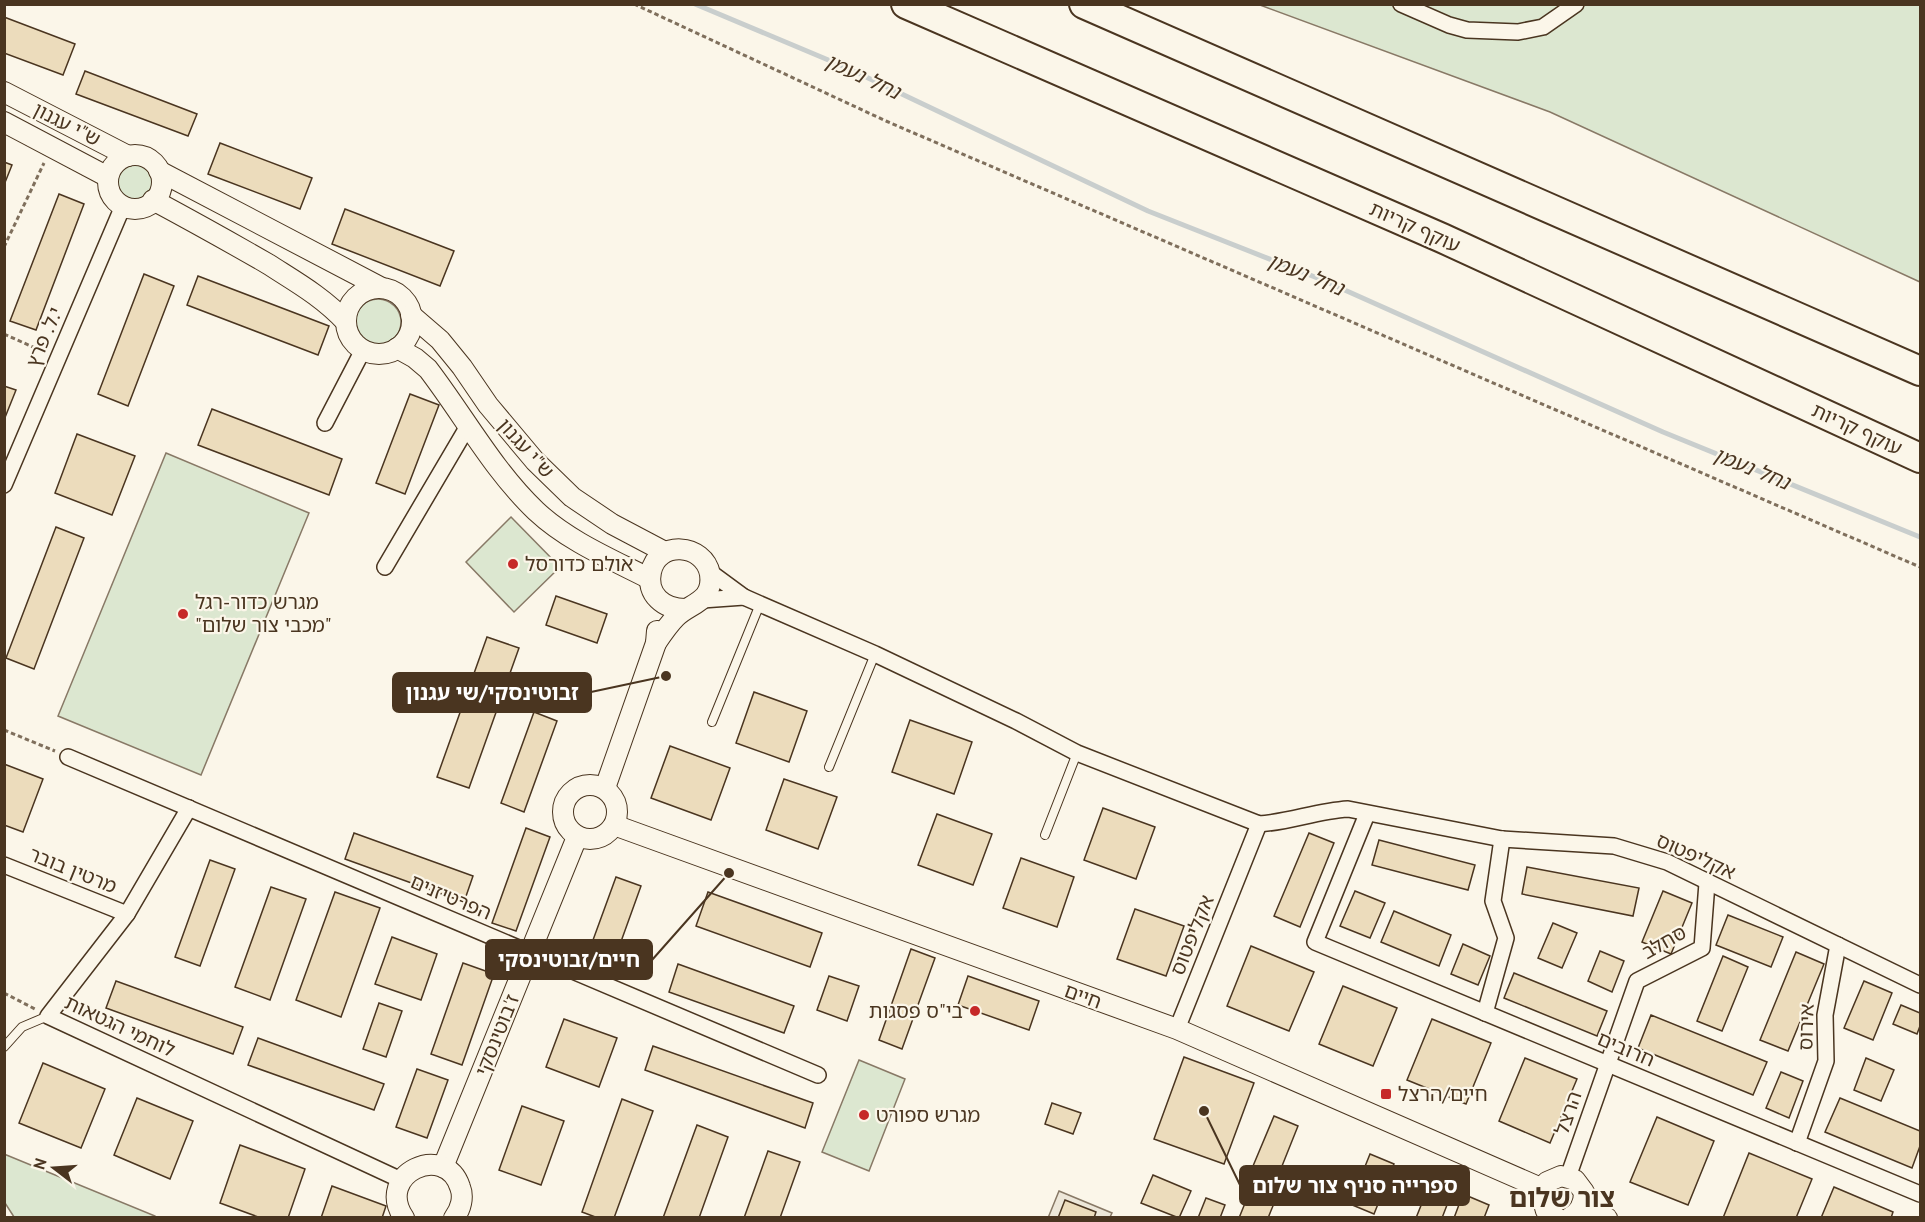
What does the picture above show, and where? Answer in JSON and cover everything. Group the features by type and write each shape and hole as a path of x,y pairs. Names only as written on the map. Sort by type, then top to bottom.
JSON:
{"highway":[{"name":"עוקף קריות","path":"906,4 1442,238 1920,458"},
{"path":"1084,4 1920,371"}],"street":[{"path":"1401,4 1449,25 1467,30 1518,32 1543,27 1576,4"},
{"name":"ש\"י עגנון","path":"4,92 128,156"},
{"name":"ש\"י עגנון","path":"4,122 52,145 108,177"},
{"path":"159,171 161,186 153,200 139,208 123,206 112,197 108,177 116,163 128,156 143,156 150,160 159,171 401,297 408,305 411,315 409,334 397,348 381,354 363,350 354,343 348,333 346,322 353,301 371,289 382,288"},
{"path":"153,200 215,233 322,298 346,322"},
{"name":"י.ל. פרץ","path":"4,485 123,206"},
{"name":"ש\"י עגנון","path":"411,315 440,340 528,453 572,497 612,524 665,552"},
{"name":"ש\"י עגנון","path":"397,348 415,358 428,369 515,489 538,512 562,531 650,579"},
{"path":"325,423 363,350"},
{"path":"385,567 468,426"},
{"path":"656,643 675,618 694,605 710,582 710,572 705,561 696,553 685,549 665,552 651,568 650,579 651,590 665,606 675,609 694,605 744,597"},
{"path":"710,572 744,597 875,654 1017,721 1077,753 1259,824"},
{"path":"605,788 656,643 657,599"},
{"name":"הפרטיזנים","path":"68,757 818,1076"},
{"path":"585,784 595,784 605,788 617,804 618,815 614,825 608,833 598,838 577,837 564,822 562,813 569,794 585,784"},
{"name":"לוחמי הגטאות","path":"189,808 126,914 48,1016 401,1180"},
{"name":"אקליפטוס","path":"1177,1029 1259,824 1279,823 1327,810 1348,809 1502,839 1614,846 1667,862 1920,985"},
{"name":"חרובים","path":"1367,814 1315,942 1920,1194"},
{"name":"חיים","path":"614,825 1177,1029 1543,1189"},
{"name":"ז'בוטינסקי","path":"443,1167 577,837"},
{"path":"1485,1013 1506,938 1492,901 1502,839"},
{"name":"מרטין בובר","path":"4,865 126,914"},
{"name":"סחלב","path":"1607,1064 1637,981 1702,948 1707,883"},
{"name":"אירוס","path":"1797,1143 1826,1060 1825,1015 1838,945"},
{"name":"הרצל","path":"1568,1176 1607,1064"},
{"path":"405,1218 397,1201 401,1180 409,1171 432,1164 452,1173 458,1182 462,1192 461,1216"},
{"path":"1557,1218 1546,1210 1543,1204 1543,1189 1554,1178 1568,1176 1575,1180 1584,1192 1575,1212 1607,1218"}],"lane":[{"path":"712,722 760,604"},
{"path":"829,767 875,654"},
{"path":"1046,835 1077,753"},
{"path":"4,1047 22,1027 48,1016"}],"path":[{"path":"634,4 886,121 1920,567"},
{"path":"4,247 52,145"},
{"path":"4,334 58,358"},
{"path":"4,730 68,757"},
{"path":"4,993 48,1016"}],"green space":[{"path":"1260,5 1920,5 1920,282 1550,112"},
{"path":"134,163 148,168 153,182 148,196 134,201 120,196 115,182 120,168"},
{"path":"383,299 395,305 400,313 400,331 395,339 387,344 373,345 365,342 358,335 355,317 358,309 365,302"},
{"name":"מגרש כדור-רגל \"מכבי צור שלום\"","path":"166,453 309,513 201,775 58,716"},
{"name":"אולם כדורסל","path":"511,517 560,567 514,612 466,562"},
{"name":"מגרש ספורט","path":"859,1060 905,1079 869,1171 822,1152"},
{"path":"4,1154 155,1217 14,1217 5,1203"}],"shaded area":[{"path":"1059,1191 1112,1213 1110,1217 1048,1218"}],"building":[{"path":"4,17 75,44 63,75 4,53"},
{"path":"85,71 197,114 188,136 76,94"},
{"path":"220,143 312,178 300,209 208,174"},
{"path":"4,162 12,165 4,185"},
{"path":"59,194 84,204 36,330 10,321"},
{"path":"345,209 454,251 440,286 332,244"},
{"path":"144,274 174,286 128,406 98,394"},
{"path":"198,276 329,326 318,355 187,305"},
{"path":"4,386 16,390 4,420"},
{"path":"410,394 439,405 405,494 376,483"},
{"path":"212,409 342,459 329,495 198,445"},
{"path":"77,434 135,456 112,515 55,493"},
{"path":"56,527 84,538 34,669 6,658"},
{"path":"556,596 607,614 597,643 546,625"},
{"path":"487,637 519,648 469,788 437,777"},
{"path":"754,692 807,711 789,762 736,743"},
{"path":"534,712 557,721 524,812 501,803"},
{"path":"910,720 972,742 954,794 892,772"},
{"path":"670,746 730,768 711,820 651,798"},
{"path":"4,764 43,779 23,832 4,825"},
{"path":"784,779 837,797 818,849 766,830"},
{"path":"1103,808 1155,827 1136,879 1084,860"},
{"path":"937,814 992,834 973,885 918,865"},
{"path":"526,828 550,837 516,931 492,923"},
{"path":"354,833 473,876 464,902 345,859"},
{"path":"1309,833 1334,843 1300,927 1274,916"},
{"path":"1379,840 1475,865 1468,890 1372,865"},
{"path":"1021,858 1074,877 1057,927 1003,908"},
{"path":"210,860 235,869 200,966 175,957"},
{"path":"1527,867 1639,888 1633,916 1522,894"},
{"path":"616,877 641,886 614,961 589,951"},
{"path":"271,887 306,899 270,1000 235,987"},
{"path":"1355,891 1385,903 1370,938 1340,926"},
{"path":"1663,891 1692,903 1671,954 1642,942"},
{"path":"335,892 380,908 341,1017 296,1000"},
{"path":"708,892 822,933 810,967 696,926"},
{"path":"1135,909 1184,926 1166,976 1117,959"},
{"path":"1394,911 1451,935 1439,966 1381,942"},
{"path":"1728,915 1783,937 1771,967 1716,945"},
{"path":"1553,923 1577,933 1562,968 1538,958"},
{"path":"392,937 437,954 421,1000 375,984"},
{"path":"1463,944 1490,956 1478,985 1451,974"},
{"path":"1251,946 1314,972 1289,1031 1227,1006"},
{"path":"911,949 935,958 902,1049 879,1040"},
{"path":"1600,951 1624,961 1612,992 1588,981"},
{"path":"1796,952 1824,964 1788,1051 1760,1040"},
{"path":"1723,956 1748,967 1722,1031 1697,1021"},
{"path":"463,963 494,974 462,1065 431,1054"},
{"path":"678,964 794,1006 784,1033 669,992"},
{"path":"1514,973 1607,1011 1597,1036 1504,998"},
{"path":"829,976 859,986 847,1021 817,1010"},
{"path":"968,976 1039,1001 1029,1030 958,1005"},
{"path":"116,981 243,1027 233,1054 106,1008"},
{"path":"1864,981 1892,993 1873,1040 1844,1028"},
{"path":"1343,986 1397,1008 1373,1066 1319,1044"},
{"path":"379,1003 402,1011 386,1057 363,1049"},
{"path":"1901,1005 1920,1013 1920,1026 1917,1034 1893,1024"},
{"path":"1651,1015 1767,1062 1753,1095 1638,1048"},
{"path":"564,1019 617,1038 599,1087 546,1067"},
{"path":"1432,1019 1491,1043 1466,1104 1407,1080"},
{"path":"258,1038 384,1084 374,1110 248,1065"},
{"path":"653,1046 813,1103 805,1128 645,1070"},
{"path":"1184,1057 1254,1083 1224,1164 1154,1139"},
{"path":"1525,1058 1577,1079 1550,1143 1499,1121"},
{"path":"1866,1058 1894,1070 1881,1101 1854,1090"},
{"path":"43,1063 105,1089 81,1148 19,1123"},
{"path":"417,1069 448,1080 427,1138 396,1127"},
{"path":"1781,1072 1803,1081 1789,1118 1766,1108"},
{"path":"137,1098 193,1121 170,1179 114,1155"},
{"path":"1840,1098 1920,1131 1920,1146 1912,1168 1825,1132"},
{"path":"622,1099 653,1111 614,1218 598,1218 582,1212"},
{"path":"1052,1103 1081,1113 1073,1134 1045,1124"},
{"path":"522,1106 564,1121 541,1185 499,1170"},
{"path":"1274,1116 1298,1126 1278,1176 1253,1166"},
{"path":"1657,1117 1714,1141 1688,1205 1630,1182"},
{"path":"697,1125 728,1137 699,1218 663,1218"},
{"path":"240,1145 305,1169 288,1218 261,1218 220,1203"},
{"path":"768,1151 800,1162 780,1218 744,1218"},
{"path":"1749,1153 1812,1179 1796,1218 1723,1218"},
{"path":"1370,1154 1394,1164 1374,1214 1350,1204"},
{"path":"1153,1175 1191,1191 1179,1218 1141,1203"},
{"path":"1430,1183 1452,1192 1442,1218 1416,1218"},
{"path":"332,1186 386,1206 382,1218 321,1218"},
{"path":"1834,1187 1893,1212 1891,1218 1821,1218"},
{"path":"1250,1191 1275,1201 1268,1218 1239,1218"},
{"path":"1463,1194 1489,1205 1484,1218 1454,1218"},
{"path":"1206,1198 1225,1205 1220,1218 1198,1218"},
{"path":"1065,1200 1096,1212 1094,1218 1058,1218"}],"waterway":[{"name":"נחל נעמן","path":"695,4 845,67 1148,211 1320,279 1663,432 1920,537"}],"place":[{"name":"אולם כדורסל","path":"513,564"},
{"name":"מגרש כדור-רגל \"מכבי צור שלום\"","path":"183,614"},
{"name":"זבוטינסקי/שי עגנון","path":"666,676"},
{"name":"חיים/זבוטינסקי","path":"729,873"},
{"name":"בי\"ס פסגות","path":"975,1011"},
{"name":"חיים/הרצל","path":"1386,1094"},
{"name":"ספרייה סניף צור שלום","path":"1204,1111"},
{"name":"מגרש ספורט","path":"864,1115"}],"district":[{"name":"צור שלום","path":"1562,1197"}]}
